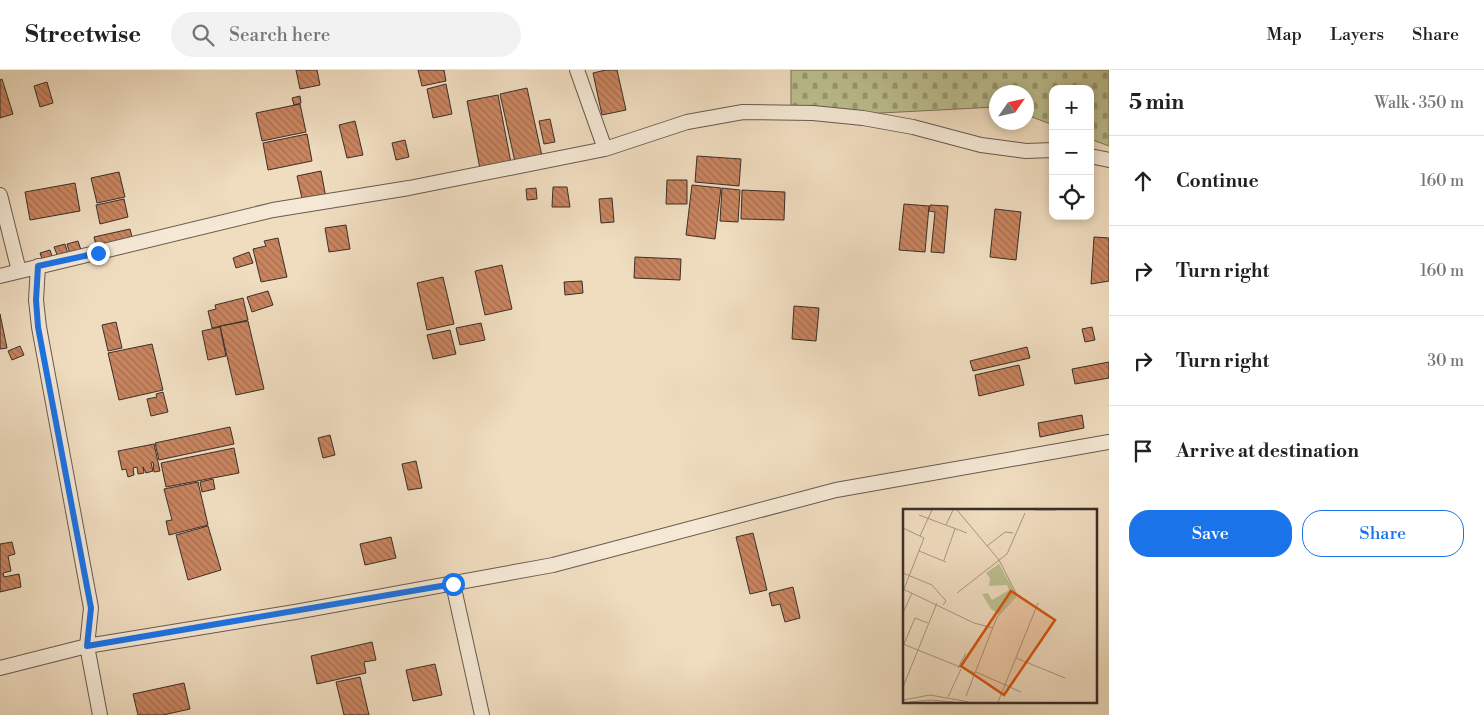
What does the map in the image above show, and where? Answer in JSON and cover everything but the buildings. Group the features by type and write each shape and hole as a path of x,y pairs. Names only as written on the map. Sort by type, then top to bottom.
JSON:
{"street":[{"path":"577,70 605,149"},
{"path":"0,276 273,210 409,188 605,149 687,122 753,112 812,113 863,118 912,127 982,145 1026,151 1049,150"},
{"path":"1094,157 1109,160"},
{"path":"0,195 19,271"},
{"path":"38,266 36,300 38,327 91,608 87,646 100,715"},
{"path":"0,668 87,646 453,584 553,565 836,490 1109,442"},
{"path":"453,584 482,715"}],"green space":[{"path":"791,70 1109,70 1109,146 1094,140 1094,85 1049,85 1049,123 1034,118 1034,85 989,85 989,107 862,114 791,106"}],"route":[{"path":"98,253 38,266 36,300 38,327 91,608 87,646 453,584"}]}
